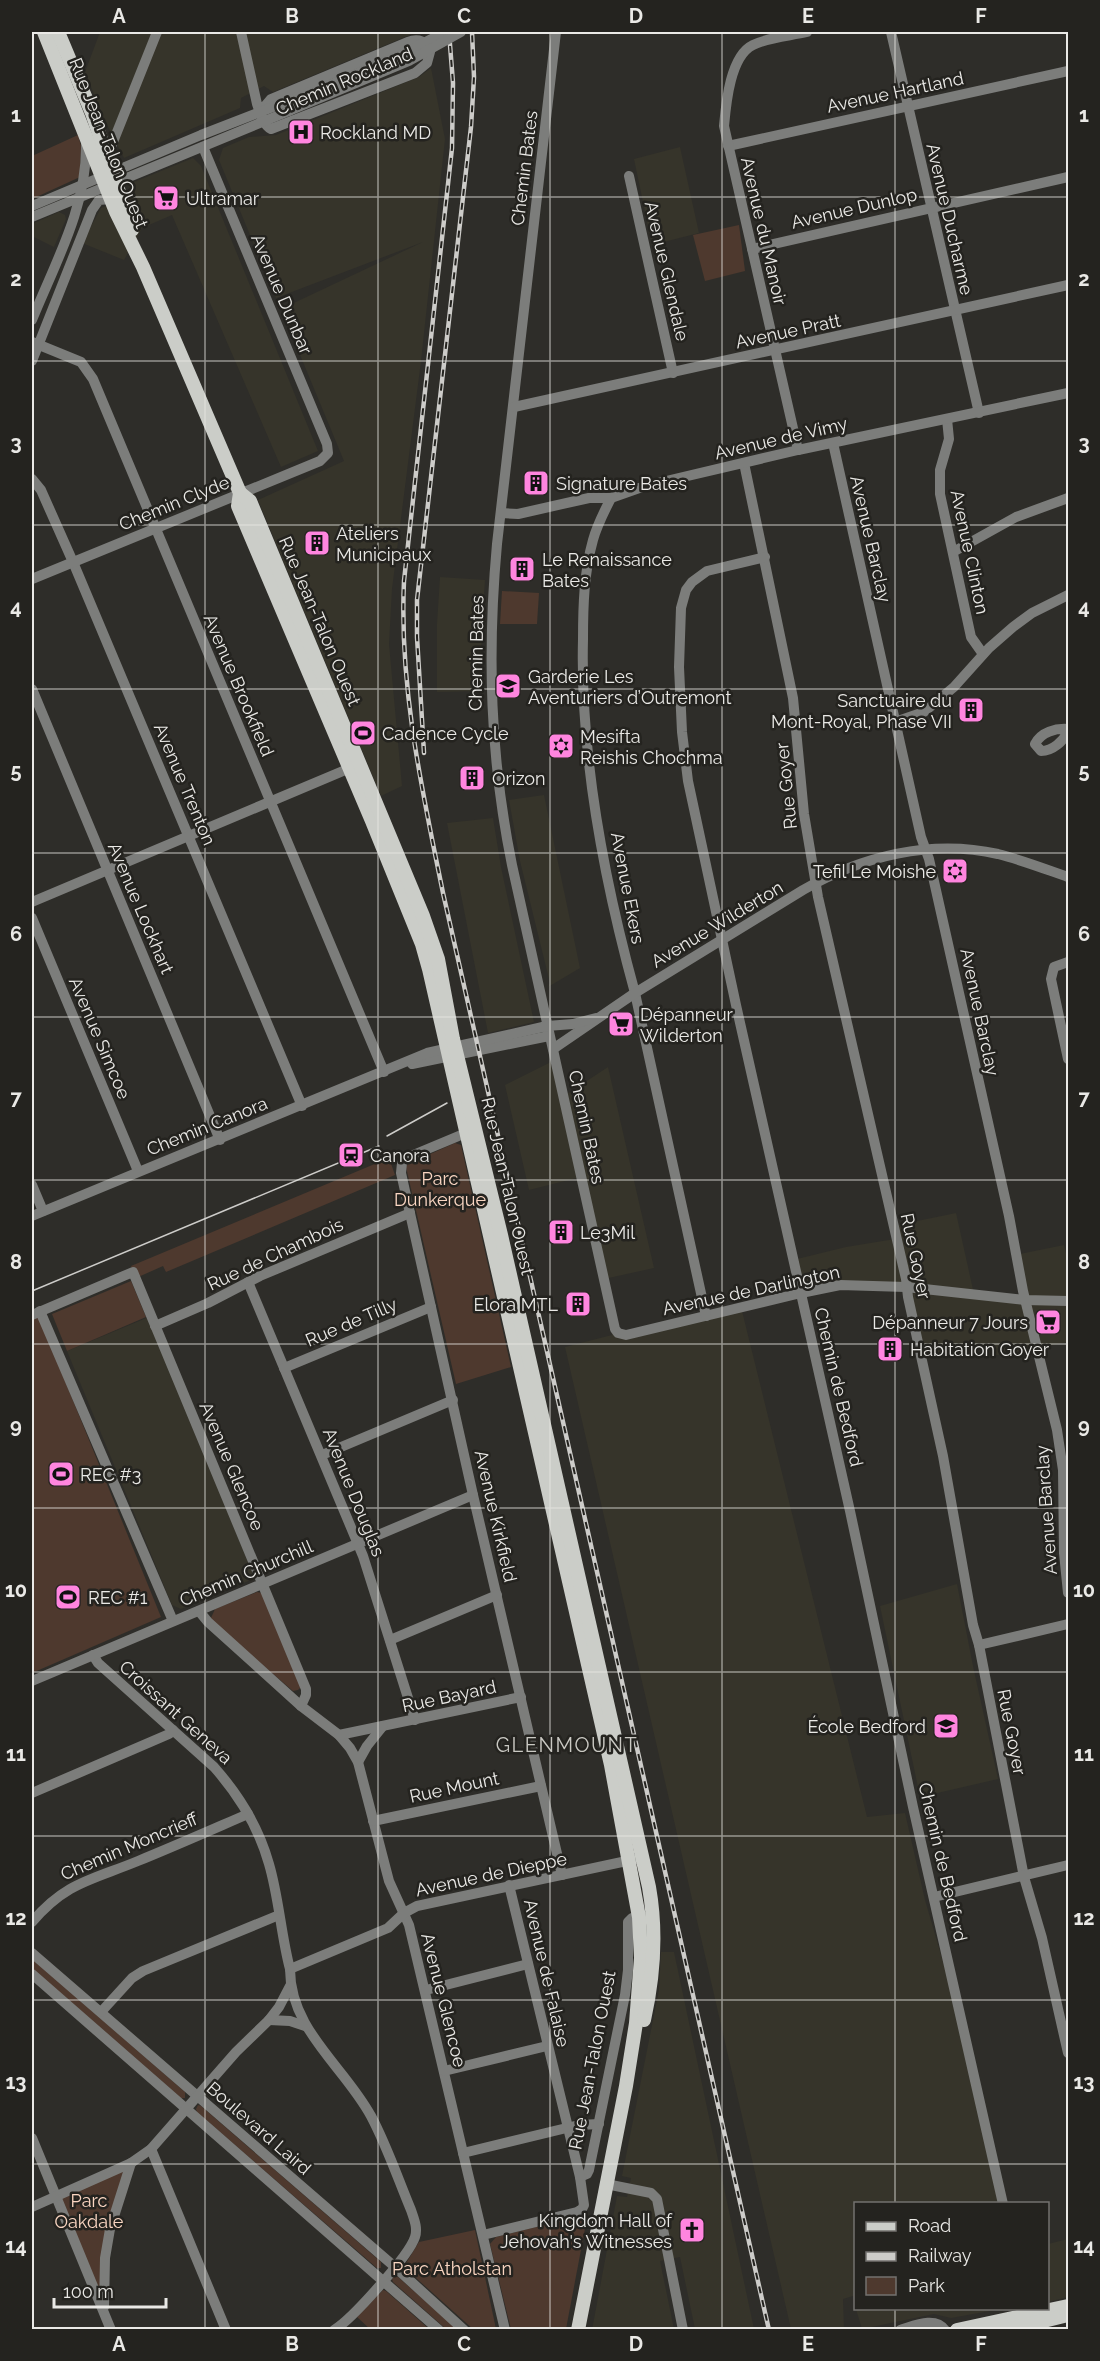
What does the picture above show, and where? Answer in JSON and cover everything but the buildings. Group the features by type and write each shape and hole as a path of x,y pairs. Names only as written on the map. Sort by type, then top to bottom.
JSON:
{"main road":[{"name":"Rue Jean-Talon Ouest","path":"44,32 240,493 238,506 429,931 438,959 452,1052 587,1661 636,1860 646,1917 654,1945 652,1977 626,2086 578,2330"},
{"name":"Rue Jean-Talon Ouest","path":"57,32 92,113 106,156 110,183"},
{"path":"957,2330 1068,2306"},
{"path":"1007,2330 1029,2315 1068,2315"}],"street":[{"path":"106,156 157,32"},
{"path":"241,32 262,117"},
{"name":"Chemin Rockland","path":"32,206 84,184 110,183 202,147 292,100 401,55 444,32"},
{"name":"Chemin Rockland","path":"32,217 262,117 289,111 409,61 461,32"},
{"name":"Chemin Bates","path":"556,32 501,513 491,624 492,727 507,840 615,1329 621,1335"},
{"name":"Avenue du Manoir","path":"798,450 724,126 732,78 742,54 754,44 807,32"},
{"name":"Avenue Ducharme","path":"891,32 979,412"},
{"name":"Chemin Rockland","path":"420,41 430,50 427,63 412,74 272,129 267,128 262,117 271,99 408,42 420,41"},
{"name":"Avenue Hartland","path":"728,146 1068,71"},
{"path":"32,320 78,208 87,168 86,135"},
{"name":"Avenue Dunbar","path":"202,147 324,437 329,450 328,455"},
{"name":"Avenue Glendale","path":"629,176 673,373"},
{"name":"Avenue Dunlop","path":"752,249 1068,177"},
{"path":"32,361 35,343 90,214 110,183"},
{"path":"59,205 69,210 74,220"},
{"path":"78,208 90,214"},
{"name":"Avenue Pratt","path":"514,407 1068,285"},
{"name":"Avenue Brookfield","path":"35,343 81,362 90,373 384,1072"},
{"name":"Avenue de Vimy","path":"501,513 518,514 587,498 611,498 645,486 798,450 1068,393"},
{"name":"Avenue Clinton","path":"947,419 949,439 939,479 971,637 983,654"},
{"name":"Avenue Barclay","path":"833,443 1061,1451 1064,1553 1068,1593"},
{"name":"Chemin Clyde","path":"32,579 320,461 328,455"},
{"name":"Rue Goyer","path":"744,463 793,698 804,814 820,907 944,1456 972,1625 979,1645 1024,1877 1042,1938 1068,2053"},
{"name":"Avenue Trenton","path":"32,479 41,490 73,562 302,1106"},
{"name":"Avenue Ekers","path":"611,498 597,527 590,552 584,605 583,701 592,797 621,944 635,993 706,1316"},
{"path":"953,552 1022,514 1068,498"},
{"name":"Chemin de Bedford","path":"765,557 717,568 699,575 686,590 681,608 679,667 685,759 692,804 722,941 1003,2202"},
{"path":"895,722 920,715 940,700 983,654 1021,621 1068,595"},
{"name":"Avenue Lockhart","path":"32,689 220,1140"},
{"path":"32,902 355,766"},
{"name":"Avenue Wilderton","path":"553,1049 635,993 817,882 873,859 925,849 956,848 987,852 1028,862 1068,877"},
{"name":"Avenue Simcoe","path":"32,918 138,1171"},
{"path":"1068,962 1054,968 1051,979 1068,1059"},
{"name":"Avenue Wilderton","path":"452,1052 596,1018"},
{"name":"Chemin Canora","path":"32,1216 396,1067 452,1052"},
{"name":"Avenue Kirkfield","path":"471,1130 410,1156 402,1164 401,1173 473,1495 562,1875"},
{"path":"32,1185 43,1211"},
{"name":"Rue de Chambois","path":"155,1326 208,1303 248,1282 410,1213"},
{"name":"Avenue Glencoe","path":"36,1313 133,1272 306,1689 301,1706"},
{"name":"Avenue Douglas","path":"248,1282 358,1544 415,1720"},
{"name":"Avenue de Darlington","path":"621,1335 840,1286 906,1287 1025,1300 1068,1301"},
{"name":"Rue de Tilly","path":"284,1368 431,1307"},
{"path":"36,1313 173,1621"},
{"path":"322,1455 453,1400"},
{"name":"Chemin Churchill","path":"32,1681 473,1495"},
{"path":"390,1640 497,1595"},
{"name":"Avenue Glencoe","path":"199,1611 208,1622 301,1706 339,1735 358,1762 389,1881 409,1925 426,1990 506,2330"},
{"path":"979,1645 1068,1624"},
{"name":"Croissant Geneva","path":"93,1655 98,1663 214,1767 228,1782 248,1814 270,1864 290,1969 290,1986 305,2026 370,2116 411,2210 416,2225 416,2234 410,2248 351,2316 336,2329"},
{"name":"Rue Bayard","path":"339,1735 521,1698"},
{"name":"Rue Bayard","path":"358,1762 383,1726"},
{"path":"32,1793 169,1734 173,1730"},
{"name":"Rue Mount","path":"373,1821 541,1786"},
{"name":"Chemin Moncrieff","path":"32,1922 54,1898 70,1887 137,1862 248,1814"},
{"name":"Avenue de Dieppe","path":"290,1969 388,1928 404,1913 417,1906 636,1860"},
{"path":"934,1897 1068,1865"},
{"name":"Avenue de Falaise","path":"483,2235 582,2209 584,2202 580,2177 509,1885"},
{"path":"101,2012 132,1978 143,1971 279,1915"},
{"name":"Rue Jean-Talon Ouest","path":"580,2177 588,2172 626,1987 628,1922 632,1918 646,1917"},
{"name":"Boulevard Laird","path":"32,1953 395,2267 464,2330"},
{"path":"426,1990 528,1964"},
{"name":"Boulevard Laird","path":"32,1974 384,2279 439,2330"},
{"path":"32,2207 131,2163 151,2149 236,2052 269,2020 290,1986"},
{"path":"269,2020 290,2021 305,2026"},
{"path":"444,2071 547,2046"},
{"path":"463,2153 568,2128 599,2124"},
{"path":"32,2138 111,2330"},
{"path":"151,2149 226,2330"},
{"path":"104,2311 105,2258 110,2229 131,2163"},
{"path":"606,2184 649,2192 656,2197 683,2330"},
{"path":"900,2330 933,2322 942,2325 945,2330"}],"shaded area":[{"path":"100,32 417,32 273,92 264,86 241,98 240,108 124,158 104,119 85,72"},
{"path":"431,68 445,139 421,361 392,589 389,644 402,786 381,796 258,500 344,461 281,309 423,242 276,298 219,160 223,148 249,137 276,135 419,77"},
{"path":"680,147 699,233 652,245 634,159"},
{"path":"193,158 201,166 318,451 281,467 172,215 142,228 124,260 82,243 101,208 129,197 129,184"},
{"path":"59,212 65,215 66,219 54,247 32,236 32,224"},
{"path":"440,577 485,580 480,691 437,692"},
{"path":"544,795 580,968 548,987 550,983 520,861 509,800"},
{"path":"493,818 501,867 534,1022 488,1033 447,823"},
{"path":"553,1061 564,1096 608,1067 654,1268 604,1279 618,1333 741,1307 867,1817 905,1813 925,1900 967,2044 1003,2202 854,2202 854,2300 853,2296 843,2299 844,2329 791,2329 565,1347 612,1335 577,1178 529,1190 505,1085"},
{"path":"956,1213 974,1294 1025,1299 1015,1255 1064,1245 1068,1261 1068,1342 987,1357 982,1343 922,1360 906,1287 855,1285 801,1293 793,1260 846,1247 895,1239 893,1226"},
{"path":"149,1317 254,1577 181,1609 172,1605 67,1351"},
{"name":"École Bedford","path":"957,1584 998,1779 920,1797 880,1606"},
{"path":"661,1952 674,1952 754,2329 695,2329 680,2257 660,2261 674,2329 592,2330 617,2196 627,2197 631,2178 622,2176 659,1990"},
{"path":"1068,2239 1068,2297 1049,2302 1049,2244"},
{"path":"856,2310 995,2310 951,2318 934,2314 862,2329"}],"green space":[{"path":"78,135 81,146 80,177 32,199 32,156"},
{"path":"739,225 745,271 705,281 693,235"},
{"path":"502,591 539,593 537,624 500,624"},
{"name":"Parc Dunkerque","path":"455,1143 461,1145 511,1367 456,1384 406,1167 408,1164"},
{"path":"389,1158 395,1175 166,1272 163,1266 136,1278 131,1266"},
{"path":"131,1281 146,1317 67,1351 52,1314"},
{"path":"39,1317 161,1617 32,1673 32,1319"},
{"path":"257,1592 262,1593 301,1687 298,1690 293,1691 213,1623 211,1618 215,1609"},
{"path":"32,1959 185,2092 185,2098 181,2098 32,1968"},
{"path":"198,2105 381,2262 381,2268 377,2268 197,2112"},
{"name":"Parc Oakdale","path":"131,2163 110,2229 100,2302 56,2197"},
{"path":"584,2215 587,2218 566,2329 511,2329 490,2244 496,2237"},
{"name":"Parc Atholstan","path":"475,2230 496,2329 473,2329 406,2269 405,2265 419,2242"},
{"path":"394,2275 457,2329 446,2329 393,2282"},
{"name":"Parc Atholstan","path":"383,2290 429,2329 370,2329 357,2317"}],"tram line":[{"path":"387,1136 447,1103"},
{"path":"32,1291 379,1146"}],"railway":[{"path":"449,32 453,83 452,148 404,581 405,660 414,738 443,893 769,2330"},
{"path":"424,753 417,600 471,127 474,77 472,32"}],"place":[{"name":"Rockland MD","path":"301,132"},
{"name":"Ultramar","path":"166,198"},
{"name":"Signature Bates","path":"536,483"},
{"name":"Ateliers Municipaux","path":"317,543"},
{"name":"Le Renaissance Bates","path":"522,569"},
{"name":"Garderie Les Aventuriers d’Outremont","path":"508,686"},
{"name":"Sanctuaire du Mont-Royal, Phase VII","path":"971,710"},
{"name":"Cadence Cycle","path":"363,733"},
{"name":"Mesifta Reishis Chochma","path":"561,746"},
{"name":"Orizon","path":"472,778"},
{"name":"Tefil Le Moishe","path":"955,871"},
{"name":"Dépanneur Wilderton","path":"621,1024"},
{"name":"Canora","path":"351,1155"},
{"name":"Le3Mil","path":"561,1232"},
{"name":"Elora MTL","path":"578,1304"},
{"name":"Dépanneur 7 Jours","path":"1048,1322"},
{"name":"Habitation Goyer","path":"890,1349"},
{"name":"REC #3","path":"61,1474"},
{"name":"REC #1","path":"68,1597"},
{"name":"École Bedford","path":"946,1726"},
{"name":"Kingdom Hall of Jehovah's Witnesses","path":"692,2230"}],"district":[{"name":"GLENMOUNT","path":"567,1745"}]}
